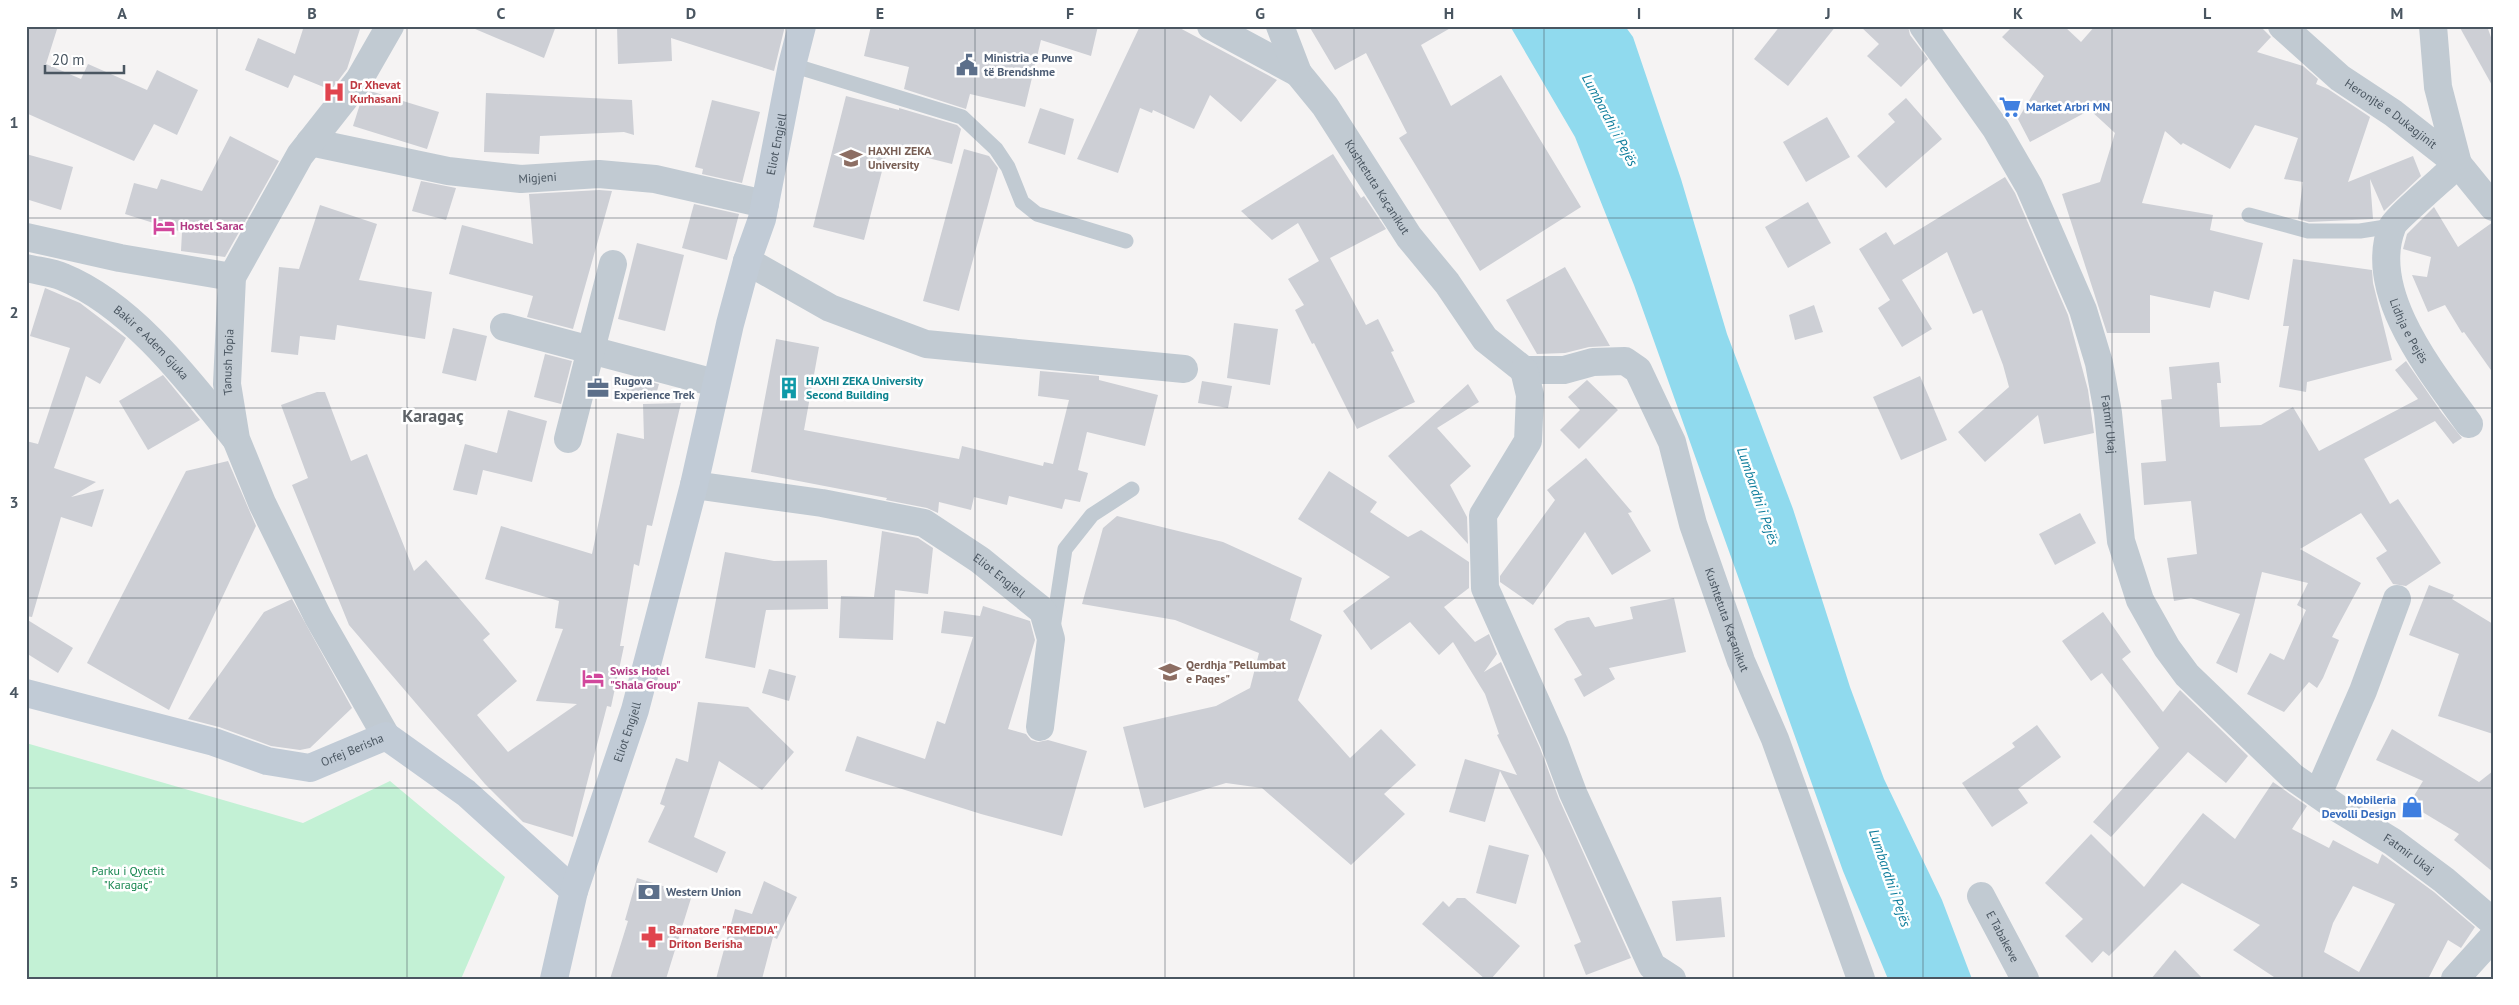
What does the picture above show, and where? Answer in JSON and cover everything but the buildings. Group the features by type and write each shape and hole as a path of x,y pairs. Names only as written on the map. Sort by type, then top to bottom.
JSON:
{"main road":[{"name":"Eliot Engjell","path":"554,979 574,891 635,710 694,485 715,382 747,261 762,219 792,65 802,26"},
{"name":"Orfej Berisha","path":"26,693 214,742 267,761 310,768 386,736 466,793 574,891"}],"street":[{"name":"Tanush Topia","path":"386,736 318,617 262,503 236,439 227,384 232,276 300,155 359,80 390,26"},
{"name":"Kushtetuta Kaçanikut","path":"1211,26 1298,73 1324,106 1409,237 1447,283 1485,339 1524,370 1564,370 1593,362 1625,361 1638,370 1672,442 1693,524 1738,652 1775,739 1861,979"},
{"path":"1280,26 1298,73"},
{"name":"Fatmir Ukaj","path":"1923,26 1996,129 2029,186 2083,310 2099,363 2108,413 2121,541 2140,600 2167,648 2187,675 2293,777 2393,842 2444,880 2493,922"},
{"name":"Heronjtë e Dukagjinit","path":"2282,26 2340,78 2393,113 2458,164 2493,207"},
{"path":"2392,226 2458,164 2438,87 2433,26"},
{"name":"Migjeni","path":"310,142 448,171 521,179 599,174 655,179 765,204"},
{"name":"Lidhja e Pejës","path":"2392,226 2387,254 2389,292 2408,335 2469,424"},
{"name":"Bakir e Adem Gjuka","path":"232,276 120,258 38,240 35,270 63,277 92,293 124,317 173,362 236,439"},
{"path":"747,261 830,308 926,344 1184,369"},
{"path":"568,439 614,264"},
{"path":"504,327 592,348 715,382"},
{"path":"1524,370 1530,395 1528,440 1484,515 1485,588 1554,742 1573,793 1652,966 1672,979"},
{"name":"Eliot Engjell","path":"694,485 822,503 924,523 980,560 1043,611 1051,639 1040,727"},
{"path":"2318,794 2363,691 2398,599"},
{"name":"E Tabakeve","path":"1981,896 2025,979"},
{"path":"2455,979 2493,937"}],"lane":[{"path":"792,65 962,117 996,148 1008,167 1022,202 1038,214 1126,241"},
{"path":"2249,215 2308,231 2360,231 2392,226"},
{"path":"1051,639 1065,549 1092,515 1132,488"}],"green space":[{"name":"Parku i Qytetit \"Karagaç\"","path":"26,743 303,823 390,781 505,877 461,979 26,979"}],"water":[{"name":"Lumbardhi i Pejës","path":"1510,26 1625,26 1633,37 1681,179 1727,334 1793,509 1850,687 1884,779 1942,900 1972,979 1888,979 1843,871 1634,285 1575,137"}],"place":[{"name":"Ministria e Punve të Brendshme","path":"967,65"},
{"name":"Dr Xhevat Kurhasani","path":"334,92"},
{"name":"Market Arbri MN","path":"2010,107"},
{"name":"HAXHI ZEKA University","path":"851,158"},
{"name":"Hostel Sarac","path":"164,226"},
{"name":"Rugova Experience Trek","path":"598,388"},
{"name":"HAXHI ZEKA University Second Building","path":"789,388"},
{"name":"Qerdhja \"Pellumbat e Paqes\"","path":"1170,672"},
{"name":"Swiss Hotel \"Shala Group\"","path":"593,678"},
{"name":"Mobileria Devolli Design","path":"2412,807"},
{"name":"Western Union","path":"649,892"},
{"name":"Barnatore \"REMEDIA\" Driton Berisha","path":"652,937"}],"district":[{"name":"Karagaç","path":"433,416"}]}
